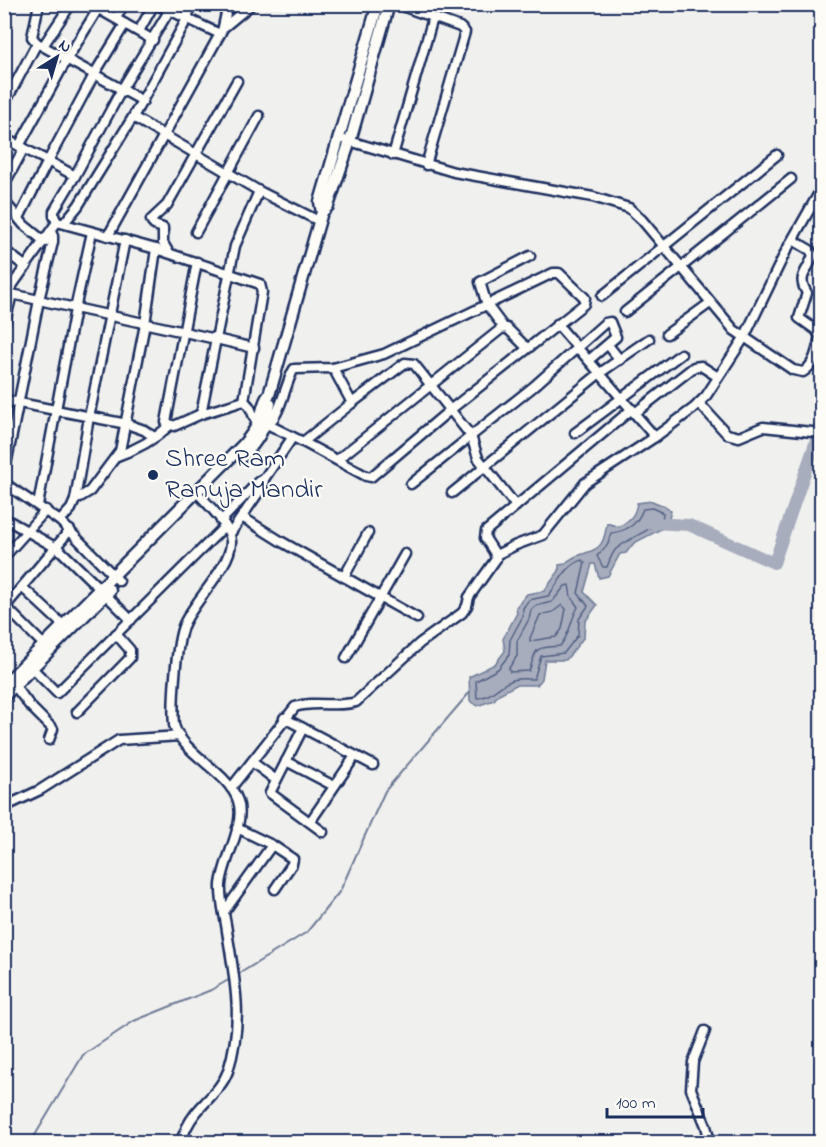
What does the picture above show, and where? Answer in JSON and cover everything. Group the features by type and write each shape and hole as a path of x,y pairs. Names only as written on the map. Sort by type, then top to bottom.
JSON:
{"main road":[{"path":"10,685 32,668 102,592 199,495 253,446 263,426 270,402 269,395 320,217 320,202 378,4"},
{"path":"320,217 328,206 350,141 389,4"},
{"path":"4,696 10,685 44,645 102,592"}],"street":[{"path":"39,4 32,37 40,44 143,101"},
{"path":"4,105 40,44 71,4"},
{"path":"116,18 124,4"},
{"path":"139,31 155,4 221,31"},
{"path":"4,326 8,292 51,232 78,206 143,101 187,19 191,4"},
{"path":"108,236 221,31 228,4"},
{"path":"221,31 252,4"},
{"path":"396,4 460,27 465,32 426,165"},
{"path":"4,185 21,147 96,6 153,39"},
{"path":"169,11 54,211 54,216 60,222 257,281 262,287 244,401"},
{"path":"393,155 433,18"},
{"path":"19,218 95,73 124,24"},
{"path":"169,253 164,243 163,228 153,225 151,220 167,205 237,81"},
{"path":"196,232 259,116"},
{"path":"134,117 259,191 320,217"},
{"path":"338,137 454,172 593,197 630,208 734,330 797,372 806,370 815,358 820,336 801,321 799,315 807,293 802,280 813,255 810,250 793,240"},
{"path":"4,138 75,176"},
{"path":"602,296 777,154"},
{"path":"625,312 791,179"},
{"path":"231,789 290,711 299,705 347,704 361,698 420,643 465,610 469,597 493,563 496,555 543,536 585,483 655,438 699,404 744,338 819,193 822,180"},
{"path":"201,414 228,271 237,239 259,191"},
{"path":"4,201 45,242"},
{"path":"4,475 53,238 51,232"},
{"path":"38,505 92,232"},
{"path":"60,521 71,509 75,500 89,417 125,240"},
{"path":"75,500 90,491 117,456 127,424 156,249"},
{"path":"4,250 26,267"},
{"path":"527,348 507,328 504,328 487,305 480,282 530,256"},
{"path":"169,426 165,419 197,262"},
{"path":"244,401 250,406 253,417 263,426 303,442 371,477 585,301 583,296 557,272 384,354 333,368 294,369 277,411 263,426"},
{"path":"8,292 254,348"},
{"path":"667,334 710,303"},
{"path":"411,484 608,322 613,325 615,340 589,360"},
{"path":"557,324 655,438"},
{"path":"337,460 504,328"},
{"path":"452,493 600,373 649,339"},
{"path":"608,345 620,360"},
{"path":"575,433 681,354"},
{"path":"303,442 405,363 414,364 471,436 476,454 516,506"},
{"path":"496,555 484,534 634,411 694,367 701,366 718,377"},
{"path":"333,368 352,403"},
{"path":"4,400 127,424 144,430 154,437"},
{"path":"117,456 129,452 169,426 244,401"},
{"path":"699,404 727,434 739,437 763,427 822,433"},
{"path":"225,527 242,517 292,438"},
{"path":"32,668 57,693 225,527 258,482 264,479"},
{"path":"4,483 60,521 116,578"},
{"path":"181,1143 189,1123 226,1076 237,1032 238,1000 221,894 223,875 240,813 239,804 231,789 180,736 173,718 180,635 187,618 217,574 230,549 225,527 199,495"},
{"path":"4,557 46,510"},
{"path":"242,517 417,618"},
{"path":"4,518 55,547 131,620"},
{"path":"44,645 5,608 70,530"},
{"path":"344,577 368,533"},
{"path":"346,658 405,554"},
{"path":"22,587 64,626"},
{"path":"77,712 130,658 130,650 116,634"},
{"path":"10,685 54,729 49,740"},
{"path":"284,718 373,765"},
{"path":"303,729 270,790 271,795 323,832"},
{"path":"4,807 40,790 119,740 180,736"},
{"path":"309,822 356,756"},
{"path":"286,761 334,786"},
{"path":"252,762 276,780"},
{"path":"237,828 291,856 293,861 275,889"},
{"path":"224,912 272,846"},
{"path":"705,1031 693,1062 691,1089 706,1126 710,1143"}],"water":[{"path":"652,501 671,511 667,526 634,543 626,553 620,554 608,576 599,578 595,564 592,564 584,592 597,605 585,622 584,637 566,660 545,660 542,679 537,685 516,685 499,694 494,700 477,706 470,701 469,677 495,664 505,651 503,639 517,613 516,607 527,594 544,591 559,571 559,565 599,546 604,538 607,523 619,527 631,517 637,503"}],"waterway":[{"path":"652,523 689,525 774,563 822,423"},
{"path":"237,975 307,932 340,891 385,791 470,692"},
{"path":"31,1142 83,1055 134,1021 211,990 232,978"}],"place":[{"name":"Shree Ram Ranuja Mandir","path":"153,475"}]}
